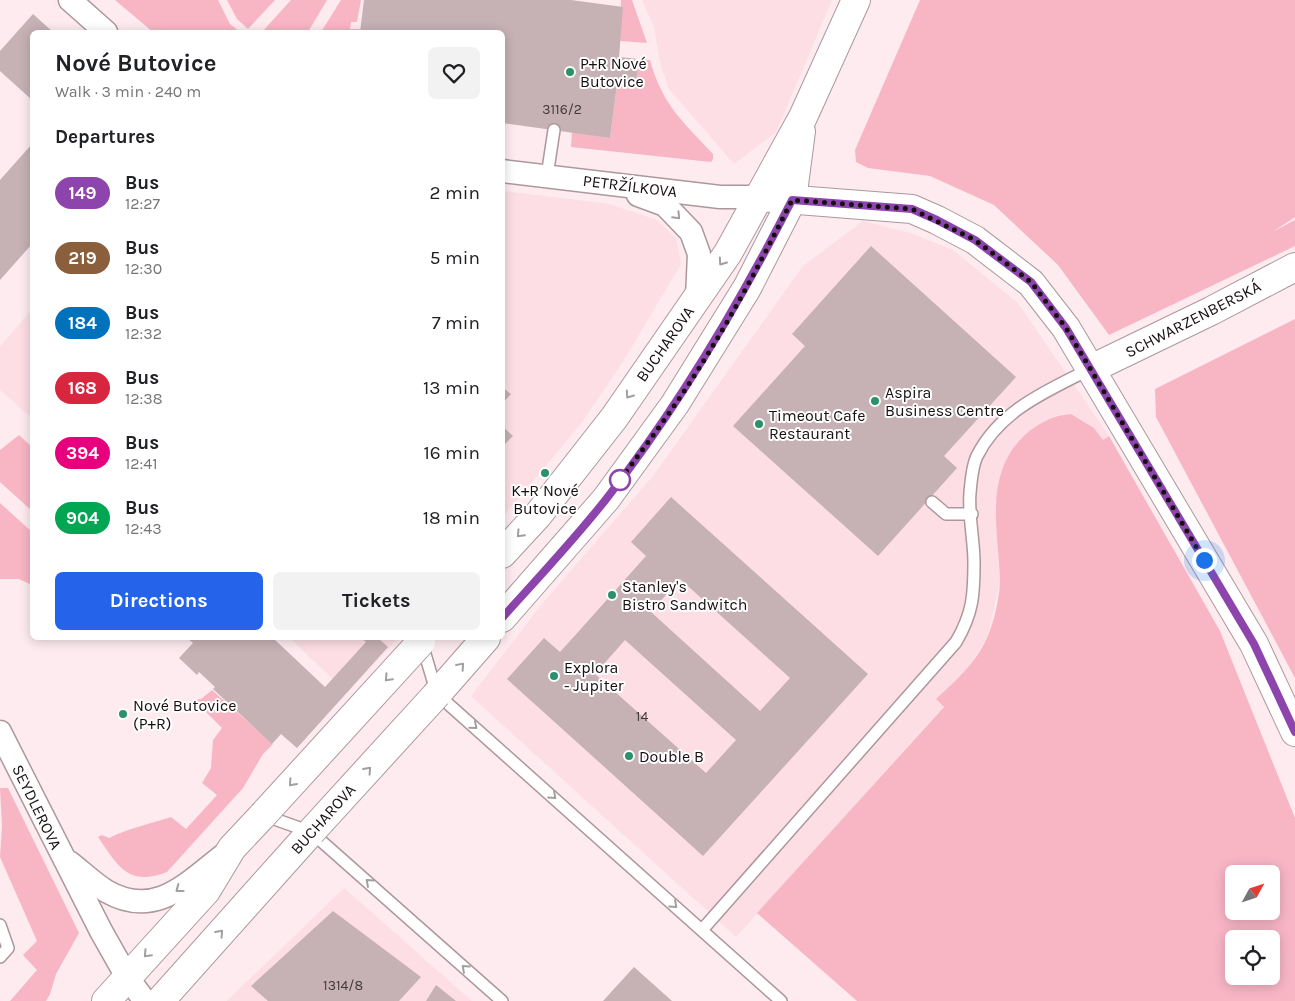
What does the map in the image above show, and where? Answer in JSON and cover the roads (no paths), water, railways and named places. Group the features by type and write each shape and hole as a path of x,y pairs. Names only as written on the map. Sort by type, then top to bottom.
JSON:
{"main road":[{"name":"BUCHAROVA","path":"505,551 538,515 614,418 728,253 802,117 856,0"},
{"name":"BUCHAROVA","path":"505,615 606,499 675,404 753,278 792,200 802,117"},
{"path":"758,196 912,209 975,240 1031,282 1066,328 1254,644 1295,732"},
{"name":"SCHWARZENBERSKÁ","path":"1091,369 1211,311 1295,267"},
{"path":"106,1001 206,891 232,848 423,640"},
{"name":"BUCHAROVA","path":"160,1001 484,640"}],"street":[{"path":"70,0 104,30"},
{"name":"PETRŽÍLKOVA","path":"505,171 720,197 758,196"},
{"path":"602,182 665,205 684,223 694,239 699,254 697,298"},
{"name":"SEYDLEROVA","path":"2,741 127,977"},
{"name":"SEYDLEROVA","path":"62,855 105,890 124,898 145,901 170,896 232,848"},
{"path":"127,977 146,1001"}],"lane":[{"path":"547,176 554,130"},
{"path":"702,930 956,642 964,628 974,598 974,538 970,495 976,457 998,425 1027,401 1091,369"},
{"path":"932,502 946,514 972,514"},
{"path":"423,640 437,694 781,1001"},
{"path":"263,815 312,832 502,1001"},
{"path":"0,924 8,948 0,956"}],"place":[{"name":"P+R Nové Butovice","path":"570,72"},
{"name":"Aspira Business Centre","path":"875,401"},
{"name":"Timeout Cafe Restaurant","path":"759,424"},
{"name":"K+R Nové Butovice","path":"545,473"},
{"name":"Stanley's Bistro Sandwitch","path":"612,595"},
{"name":"Explora - Jupiter","path":"554,676"},
{"name":"Nové Butovice (P+R)","path":"123,714"},
{"name":"Double B","path":"629,756"}]}
